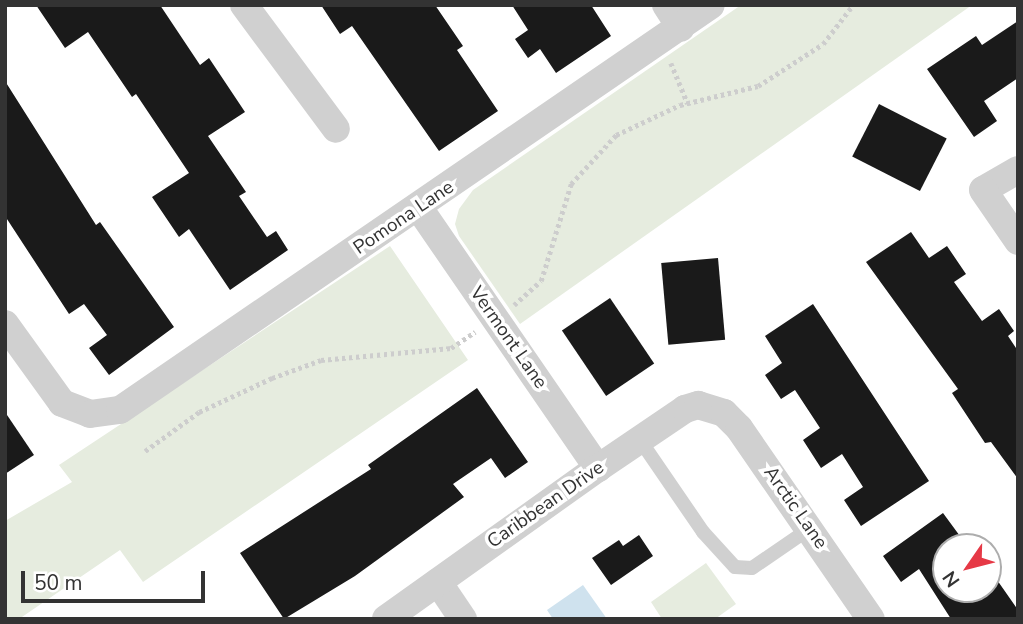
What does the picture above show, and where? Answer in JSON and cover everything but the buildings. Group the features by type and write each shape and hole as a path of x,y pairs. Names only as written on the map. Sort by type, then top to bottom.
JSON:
{"street":[{"path":"244,5 336,129"},
{"name":"Pomona Lane","path":"5,324 55,396 71,408 90,414 114,413 657,45 673,16 711,5"},
{"path":"1018,170 983,190 1018,241"},
{"name":"Vermont Lane","path":"419,208 598,468"},
{"name":"Caribbean Drive","path":"386,619 685,409 710,407"},
{"name":"Arctic Lane","path":"710,407 739,428 871,619"},
{"path":"438,582 463,619"}],"lane":[{"path":"640,440 703,532 735,567 752,568 809,529"}],"path":[{"path":"145,451 198,412 272,378 321,360 451,348 495,319 541,281 571,184 588,162 633,124 688,104 738,93 800,61 823,44 853,5"},
{"path":"657,45 679,73 688,104"}],"shaded area":[{"path":"741,5 972,5 520,324 459,236 455,224 459,209 473,190"},
{"path":"390,246 468,360 143,582 120,550 19,619 5,619 5,521 72,482 59,465"},
{"path":"706,563 736,604 715,619 662,619 651,602"}],"water":[{"path":"583,585 607,619 553,619 547,610"}]}
